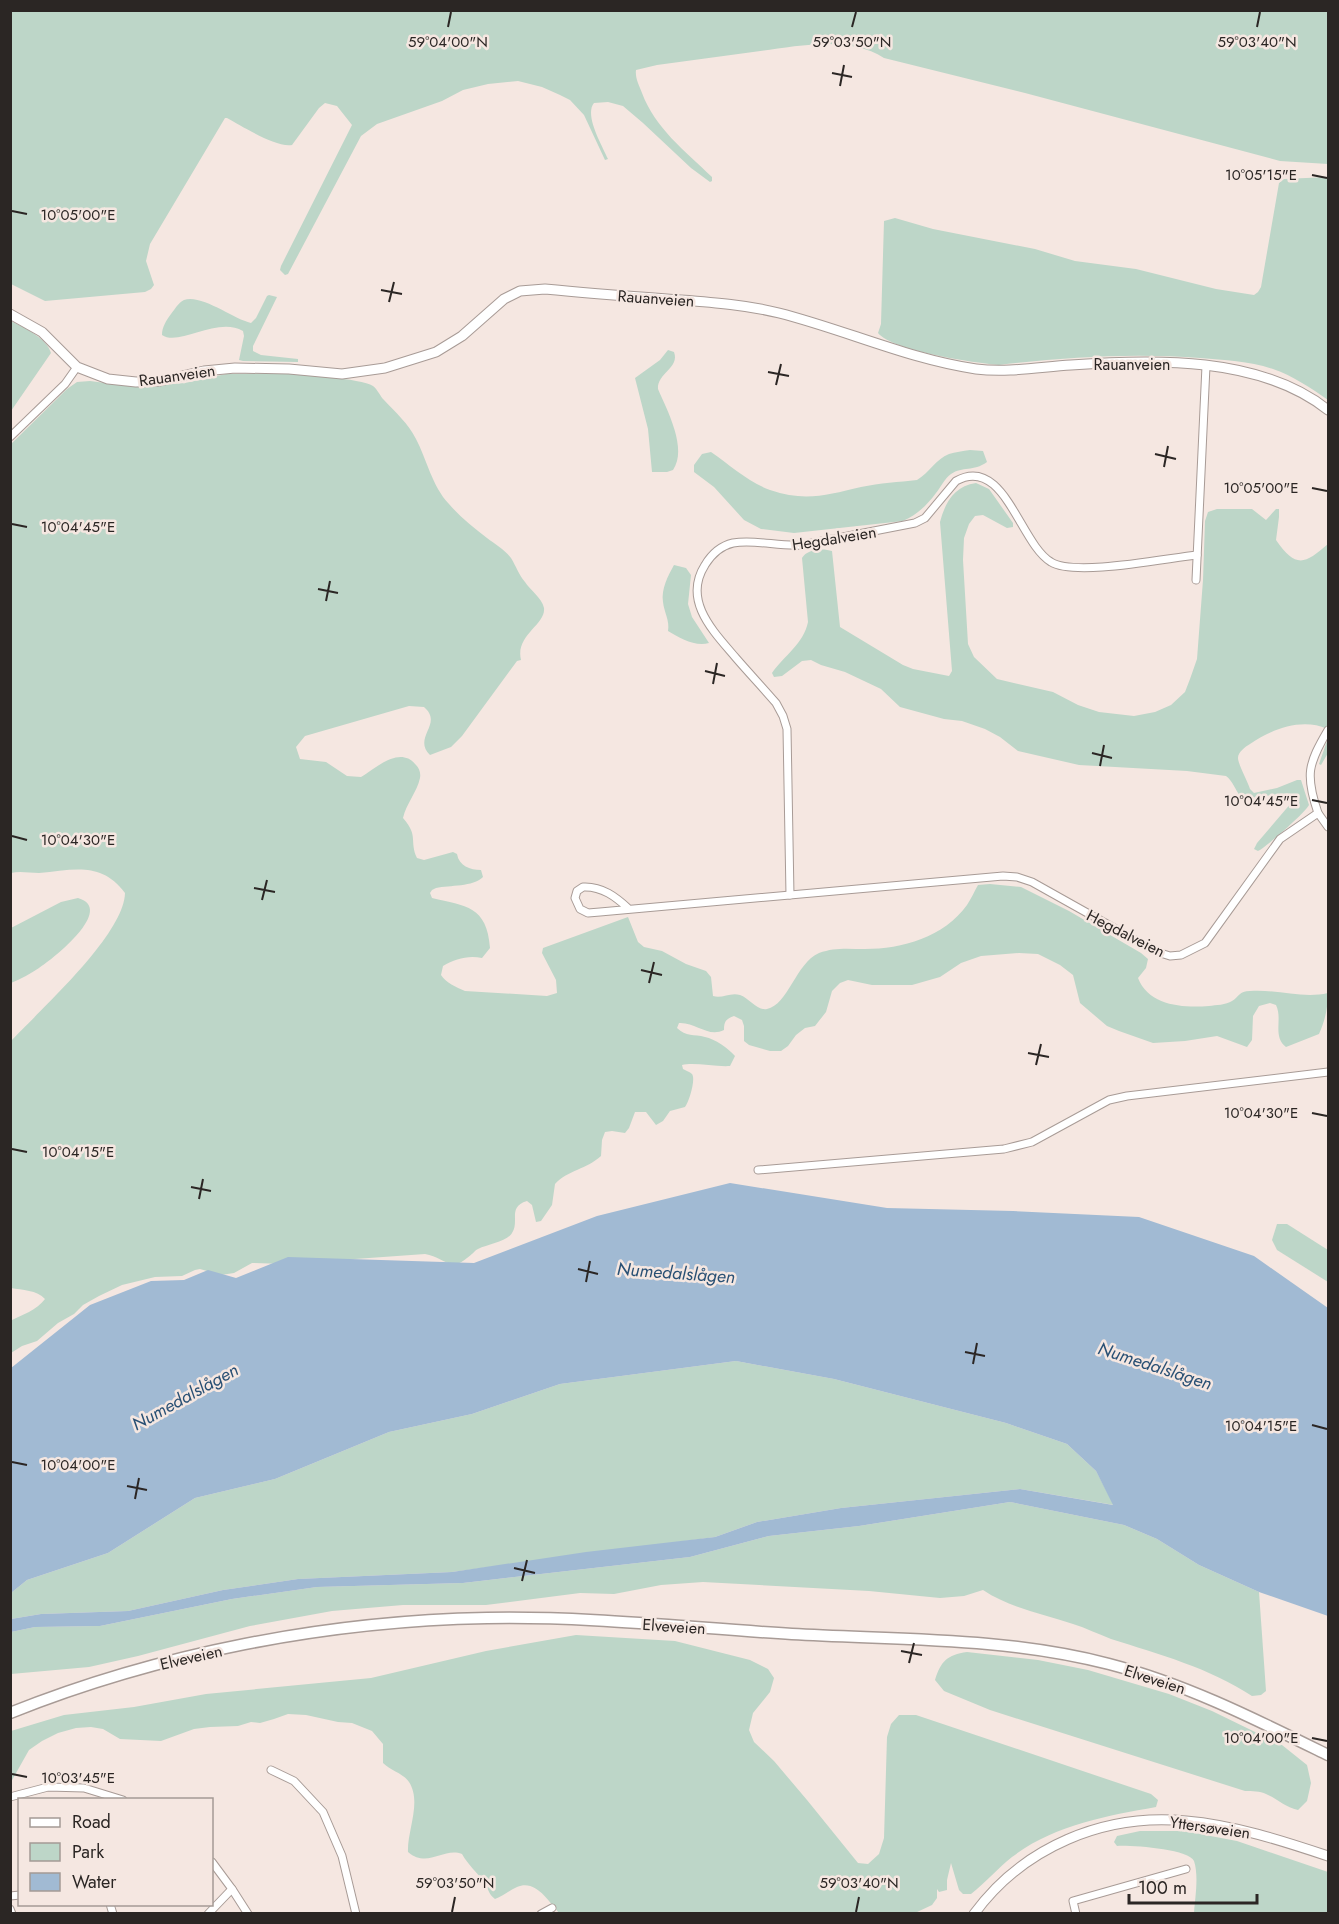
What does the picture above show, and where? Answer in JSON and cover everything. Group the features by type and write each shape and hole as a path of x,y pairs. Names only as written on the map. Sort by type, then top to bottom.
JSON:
{"highway":[{"name":"Elveveien","path":"10,1713 153,1666 252,1643 391,1623 490,1618 563,1619 795,1634 955,1641 1030,1648 1108,1664 1179,1686 1329,1755"}],"main road":[{"name":"Rauanveien","path":"10,314 42,332 77,367 108,379 136,382 160,381 235,368 289,369 330,374 367,371 408,362 436,352 462,336 504,299 520,291 545,289 756,308 800,319 916,355 979,369 999,370 1118,362 1232,369 1275,380 1297,390 1329,411"},
{"name":"Yttersøveien","path":"974,1914 982,1902 1012,1872 1052,1845 1100,1827 1148,1820 1187,1821 1265,1836 1329,1856"}],"street":[{"path":"1196,580 1206,366"},
{"path":"10,437 65,384 77,367"},
{"name":"Hegdalveien","path":"790,895 787,729 783,716 776,703 710,628 701,613 697,596 700,573 711,556 720,548 748,542 802,545 905,527 925,518 956,481 976,476 985,477 998,488 1030,540 1051,562 1063,567 1087,569 1197,555"},
{"path":"1329,730 1317,750 1310,770 1311,794 1318,813 1329,827"},
{"name":"Hegdalveien","path":"629,909 617,898 597,887 583,886 574,898 580,909 588,913 993,876 1017,877 1032,882 1157,952 1170,956 1181,955 1205,943 1280,839 1318,813"},
{"path":"758,1170 1004,1149 1032,1142 1109,1100 1329,1072"},
{"path":"271,1770 294,1781 323,1812 342,1856 356,1914"},
{"path":"10,1797 48,1787 84,1788 116,1798"},
{"path":"213,1863 248,1914"},
{"path":"1076,1914 1073,1901 1186,1869"},
{"path":"208,1914 232,1889"},
{"path":"541,1914 552,1908"},
{"path":"10,1909 12,1914"}],"green space":[{"path":"10,11 1328,11 1328,164 1280,161 884,58 854,46 803,45 657,65 636,70 639,84 655,117 672,138 712,177 710,182 691,168 623,106 608,102 594,103 591,108 592,122 608,159 605,160 584,115 570,100 542,87 518,81 488,84 463,90 442,101 377,124 361,136 288,274 285,275 280,270 281,266 352,125 337,106 325,103 292,145 285,145 268,140 225,118 150,244 146,261 154,285 151,289 145,292 45,301 11,284"},
{"path":"1328,177 1328,400 1288,375 1264,366 1246,363 1219,359 1125,356 999,365 917,351 878,333 881,324 884,221 895,218 933,229 1035,249 1075,261 1136,269 1216,289 1254,295 1261,287 1279,183 1284,179"},
{"path":"269,295 277,297 253,346 253,351 261,355 298,359 298,362 239,360 244,336 243,331 233,327 210,329 178,337 169,338 162,335 167,319 178,304 184,300 200,300 251,323"},
{"path":"11,321 40,338 51,353 11,411"},
{"path":"668,350 674,352 674,362 661,379 658,389 671,418 677,441 677,461 673,470 652,472 648,429 635,378 660,360"},
{"path":"282,373 344,379 373,386 413,433 443,497 462,518 509,555 527,585 543,604 543,614 540,620 522,644 521,660 517,661 462,736 451,747 430,755 424,742 430,725 429,713 424,707 409,706 305,736 296,747 300,759 326,762 347,776 361,777 388,760 403,757 410,759 418,768 419,783 403,818 411,829 417,858 424,860 453,852 466,867 481,870 483,877 473,883 436,888 430,893 432,898 473,910 484,924 488,934 490,948 482,958 462,958 443,966 441,975 452,984 465,991 547,996 557,993 556,980 542,953 543,948 628,917 638,942 644,947 662,951 686,964 706,971 711,977 713,996 740,995 760,1008 767,1009 781,1000 804,965 819,953 836,949 893,947 921,939 947,925 958,916 978,885 990,884 1021,887 1069,911 1141,953 1148,959 1146,968 1138,978 1143,987 1158,1000 1178,1005 1209,1006 1227,1003 1244,992 1250,991 1309,995 1328,993 1326,1014 1319,1034 1286,1047 1280,1038 1278,1010 1276,1005 1270,1003 1259,1006 1253,1016 1252,1040 1247,1047 1217,1036 1153,1043 1107,1026 1080,1003 1073,975 1060,965 1038,954 981,956 961,963 940,977 912,985 872,985 848,980 840,983 832,991 826,1012 815,1026 805,1028 781,1051 770,1051 749,1045 744,1041 742,1020 734,1016 726,1021 724,1030 718,1032 679,1023 677,1028 684,1033 709,1038 729,1050 735,1056 730,1066 682,1065 683,1069 691,1073 693,1077 685,1107 670,1111 663,1121 656,1125 646,1112 635,1112 625,1133 605,1132 601,1156 555,1184 552,1205 541,1221 536,1222 532,1205 527,1201 521,1204 517,1207 514,1228 510,1236 478,1249 455,1265 425,1254 285,1264 252,1263 234,1273 221,1275 200,1269 182,1276 155,1277 122,1285 99,1296 58,1323 37,1341 11,1353 10,1321 34,1309 45,1299 34,1292 11,1288 11,1041 60,992 96,950 121,910 125,893 106,876 86,870 11,873 11,444 77,382 90,381 136,387 185,383 226,374"},
{"path":"970,450 983,451 987,462 951,474 925,506 903,521 794,533 761,529 744,520 714,487 694,472 694,465 702,454 711,452 762,487 794,496 816,496 875,484 917,480 944,456"},
{"path":"976,483 989,489 1013,523 1013,527 1007,528 983,515 975,516 964,538 963,560 968,644 974,657 997,679 1053,692 1078,705 1099,712 1134,716 1155,712 1171,705 1185,692 1197,659 1205,521 1208,512 1217,509 1252,509 1266,520 1276,509 1279,509 1276,540 1289,556 1295,559 1307,559 1328,544 1328,738 1327,729 1317,726 1307,724 1287,727 1258,739 1244,748 1238,756 1241,769 1254,793 1301,780 1309,805 1301,815 1258,851 1254,849 1257,843 1292,802 1291,794 1241,797 1226,776 1187,771 1079,765 1018,751 985,729 962,721 944,719 900,707 881,689 845,672 811,660 802,661 782,676 774,677 772,673 798,643 808,622 802,558 811,551 820,550 832,551 840,627 903,665 949,676 952,671 940,522 952,496 962,488"},
{"path":"674,565 686,568 691,575 688,604 692,617 709,643 693,643 668,631 663,592"},
{"path":"1328,738 1328,753 1321,765 1319,764"},
{"path":"78,898 88,904 90,912 78,934 46,963 11,983 11,928 61,902"},
{"path":"1277,1224 1287,1224 1328,1250 1328,1282 1277,1250 1272,1240"},
{"path":"736,1361 834,1379 1006,1423 1067,1444 1096,1471 1114,1505 1020,1489 841,1508 757,1522 715,1537 452,1572 298,1579 223,1590 128,1611 41,1614 11,1619 11,1593 27,1580 108,1553 195,1498 275,1479 389,1432 472,1414 560,1384"},
{"path":"1010,1502 1124,1525 1157,1539 1199,1565 1259,1592 1266,1691 1261,1695 1252,1696 1219,1677 1165,1656 1015,1606 983,1590 964,1596 940,1598 869,1591 703,1582 661,1585 614,1594 580,1593 486,1605 403,1605 332,1611 250,1626 89,1667 11,1674 11,1632 35,1627 100,1626 232,1599 317,1587 463,1583 690,1557 769,1536 859,1526"},
{"path":"576,1635 675,1641 750,1660 768,1669 774,1678 770,1692 753,1713 749,1730 754,1742 774,1761 858,1863 868,1864 879,1854 884,1838 887,1737 891,1724 899,1715 916,1715 1151,1794 1158,1800 1156,1807 1081,1823 1045,1837 1012,1857 971,1894 963,1894 959,1890 951,1863 947,1890 939,1892 937,1889 937,1898 932,1905 915,1913 560,1914 541,1893 530,1886 517,1887 495,1899 462,1854 448,1853 422,1858 415,1857 408,1852 414,1807 413,1790 407,1779 383,1763 383,1744 372,1731 352,1723 288,1714 260,1723 251,1722 238,1726 194,1729 161,1741 120,1739 103,1729 76,1728 58,1733 29,1750 11,1782 11,1731 64,1715 134,1707 206,1694 371,1678 486,1651"},
{"path":"967,1652 1038,1660 1088,1670 1169,1694 1212,1711 1282,1745 1307,1765 1311,1783 1307,1801 1298,1810 1293,1809 1264,1793 1245,1791 990,1710 944,1691 935,1680 942,1664 954,1655"},
{"path":"1140,1831 1184,1831 1237,1841 1328,1872 1328,1913 1194,1913 1196,1880 1194,1861 1182,1853 1146,1847 1117,1846 1114,1842 1117,1836"}],"water":[{"name":"Numedalslågen","path":"730,1183 887,1208 1139,1217 1254,1256 1328,1308 1328,1616 1259,1592 1199,1565 1157,1539 1124,1525 1010,1502 859,1526 769,1536 690,1557 463,1583 317,1587 232,1599 100,1626 35,1627 11,1632 11,1619 41,1614 128,1611 223,1590 298,1579 452,1572 586,1552 715,1537 757,1522 841,1508 1020,1489 1113,1505 1096,1471 1067,1444 1006,1423 834,1379 736,1361 560,1384 472,1414 389,1432 275,1479 195,1498 108,1553 27,1580 11,1593 11,1368 90,1305 151,1281 184,1280 208,1270 236,1278 288,1257 474,1263 597,1216"}]}
